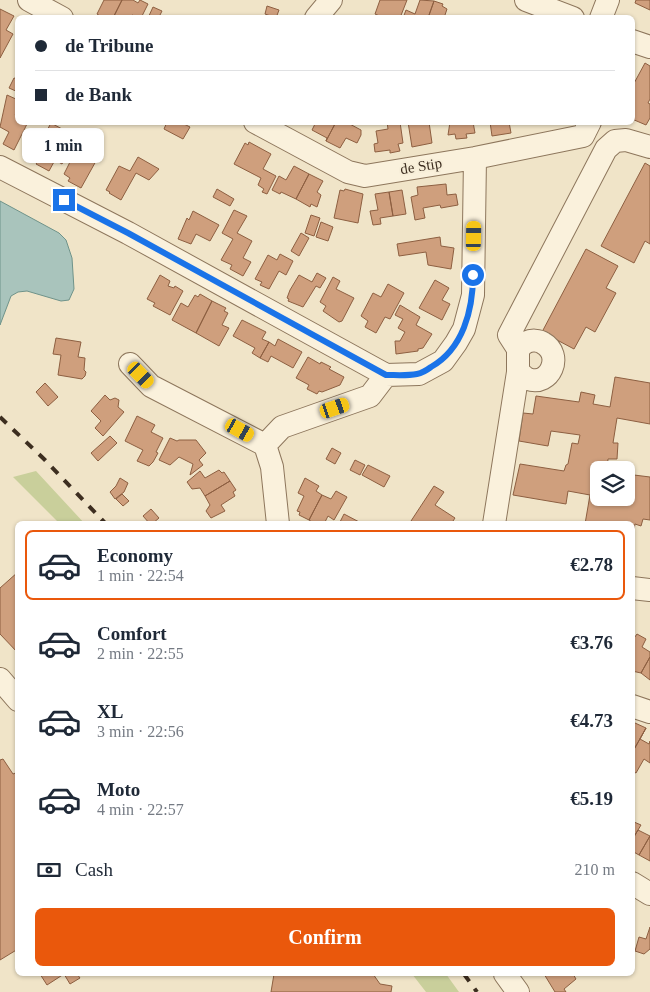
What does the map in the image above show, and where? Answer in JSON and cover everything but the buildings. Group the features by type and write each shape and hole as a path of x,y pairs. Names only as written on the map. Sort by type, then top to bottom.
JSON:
{"street":[{"path":"29,0 56,15"},
{"path":"318,15 331,0"},
{"path":"526,0 565,15"},
{"path":"602,15 608,0"},
{"path":"635,42 650,47"},
{"name":"de Stip","path":"262,125 348,172 365,176 475,158 583,136 588,125"},
{"path":"494,521 518,372 518,349 509,335 606,149 615,140 626,140 650,147"},
{"path":"0,168 128,233 386,375 419,374 443,360 464,329 473,295 475,158"},
{"path":"518,349 528,341 540,341 550,348 555,360 551,371 541,379 529,379 518,372"},
{"path":"130,364 151,386 265,445 272,467 278,521"},
{"path":"265,445 282,427 370,396 386,375"},
{"path":"635,588 650,590"},
{"path":"0,680 15,697"},
{"path":"635,707 650,712"},
{"path":"635,885 650,894"},
{"path":"506,976 518,992"}],"green space":[{"path":"36,471 82,521 57,521 13,477"},
{"path":"414,976 447,976 459,992 426,992"}],"water":[{"path":"0,201 59,233 66,240 72,258 74,289 69,300 61,301 27,291 18,292 11,296 0,325"}],"railway":[{"path":"0,417 45,460 103,521"},
{"path":"465,976 477,992"}],"route":[{"path":"64,200 128,233 386,375 419,374 443,360 464,329 473,295 473,275"}]}
